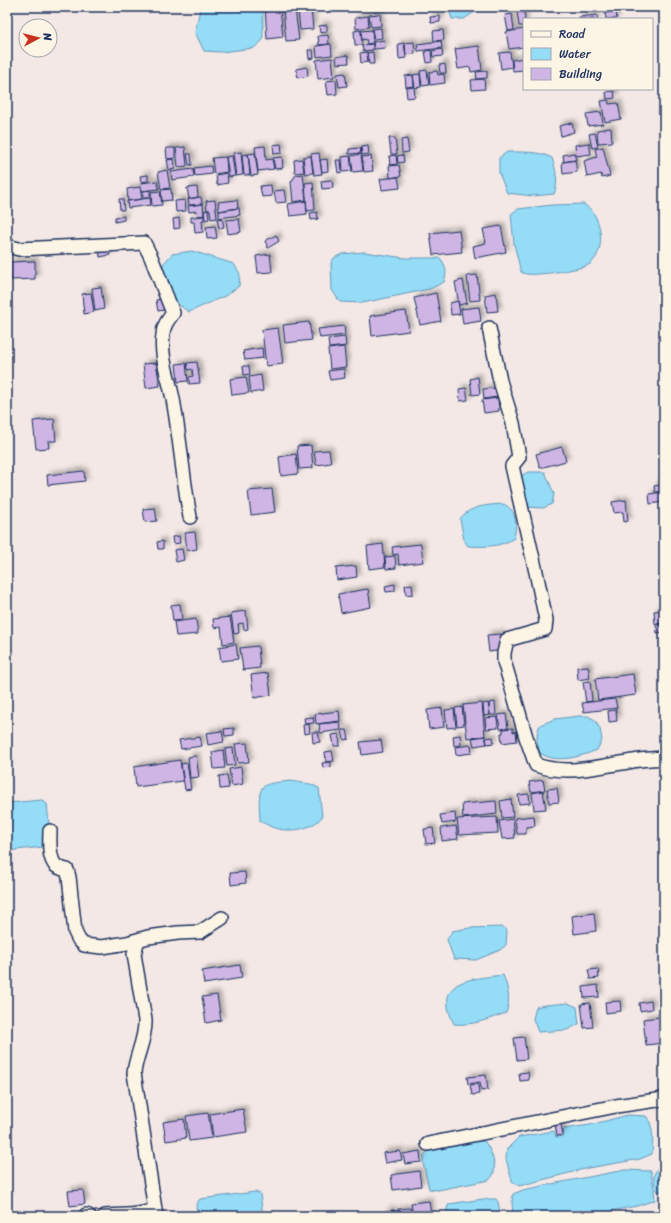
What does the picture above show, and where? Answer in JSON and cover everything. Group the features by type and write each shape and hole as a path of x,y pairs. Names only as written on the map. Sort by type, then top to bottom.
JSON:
{"street":[{"path":"7,246 20,249 144,243 173,313 166,322 162,334 162,347 173,398 190,517"},
{"path":"489,328 500,381 513,423 519,457 512,466 546,620 545,629 507,640 504,653 504,661 526,737 536,765 549,770 567,770 664,758"},
{"path":"50,830 50,851 52,859 56,866 67,870 75,932 79,940 84,945 102,947 178,932 200,932 222,918"},
{"path":"105,1216 156,1212 134,1073 136,1060 146,1030 134,954 139,940"},
{"path":"428,1144 616,1106 664,1099"}],"water":[{"path":"202,7 263,7 263,40 254,48 221,52 204,51 195,32 200,9"},
{"path":"448,7 482,7 464,19 452,19"},
{"path":"507,152 536,153 552,158 556,176 556,190 554,194 533,196 507,193 499,173 499,158"},
{"path":"584,204 595,216 600,230 600,245 595,259 586,266 570,270 532,274 521,272 514,244 511,214 518,209 552,205"},
{"path":"192,251 234,264 240,274 239,286 225,296 189,312 171,299 164,283 163,264 172,254"},
{"path":"364,252 405,258 440,258 446,270 444,282 430,289 362,303 340,302 332,290 331,263 334,258 342,254"},
{"path":"528,472 545,472 554,494 552,504 543,508 527,507 519,477"},
{"path":"503,504 508,506 515,518 516,528 514,538 498,545 468,546 464,540 460,519 468,511 473,509"},
{"path":"588,716 595,720 600,729 602,740 597,750 576,757 561,759 546,756 540,753 537,732 540,725 555,719"},
{"path":"291,781 310,784 319,788 322,817 308,827 296,830 276,828 260,821 259,798 263,787 272,783"},
{"path":"42,800 47,804 49,823 48,840 43,847 7,851 7,803"},
{"path":"503,927 507,930 506,945 500,950 476,960 454,959 447,940 452,931 469,928"},
{"path":"503,975 508,994 508,1008 506,1013 474,1023 454,1024 448,1009 448,998 451,990 458,984 468,980"},
{"path":"568,1003 577,1007 579,1024 567,1030 538,1032 533,1019 536,1007"},
{"path":"628,1115 646,1116 649,1119 653,1145 652,1154 640,1159 588,1168 519,1186 512,1181 506,1159 507,1149 519,1137 554,1131 556,1137 564,1136 563,1129 590,1125"},
{"path":"484,1141 492,1155 494,1173 489,1180 438,1190 429,1189 423,1163 424,1155 430,1150"},
{"path":"664,1165 664,1192 657,1191 654,1176 657,1170"},
{"path":"625,1170 651,1171 655,1200 637,1206 583,1216 513,1216 513,1194 523,1190"},
{"path":"255,1192 260,1194 263,1216 197,1216 196,1205 200,1199"},
{"path":"483,1199 496,1199 501,1216 447,1216 447,1208 449,1204"}],"building":[{"path":"265,7 280,7 283,37 267,39"},
{"path":"295,9 299,40 286,41 283,10"},
{"path":"311,9 313,29 300,30 298,10"},
{"path":"524,11 525,18 523,18 523,26 519,26 517,12"},
{"path":"616,11 617,18 606,18 605,13"},
{"path":"380,14 381,26 371,27 369,15"},
{"path":"512,14 514,30 508,31 505,15"},
{"path":"597,15 598,18 579,18"},
{"path":"368,16 369,27 356,29 355,18"},
{"path":"440,16 440,22 431,23 430,17"},
{"path":"327,25 327,32 320,33 319,26"},
{"path":"381,28 382,38 374,39 372,29"},
{"path":"523,29 523,47 509,49 506,32"},
{"path":"361,30 362,45 355,45 354,31"},
{"path":"372,30 373,43 367,44 366,39 362,40 361,31"},
{"path":"443,30 444,40 434,41 433,31"},
{"path":"328,35 329,44 319,45 318,36"},
{"path":"384,40 385,48 374,49 373,42"},
{"path":"441,41 442,48 418,51 417,44"},
{"path":"414,42 415,54 406,55 405,43"},
{"path":"404,43 406,58 399,59 398,44"},
{"path":"331,44 332,55 317,57 316,46"},
{"path":"373,44 373,50 363,51 362,45"},
{"path":"479,46 482,70 471,72 470,67 458,69 455,49"},
{"path":"442,49 443,56 433,57 432,51"},
{"path":"308,50 313,50 314,58 309,59"},
{"path":"431,50 432,62 427,63 425,51"},
{"path":"367,52 368,62 361,63 360,53"},
{"path":"373,52 374,64 369,64 367,53"},
{"path":"510,52 512,67 501,69 499,53"},
{"path":"348,55 349,63 337,64 336,57"},
{"path":"332,58 334,77 318,79 316,60"},
{"path":"523,58 523,70 513,71 512,60"},
{"path":"445,64 446,73 440,73 439,65"},
{"path":"307,67 308,76 298,78 296,69"},
{"path":"427,70 429,85 422,86 420,71"},
{"path":"437,71 438,75 444,74 445,83 430,85 429,72"},
{"path":"487,71 487,78 477,79 476,72"},
{"path":"345,73 347,86 339,87 337,74"},
{"path":"420,74 421,87 415,88 413,75"},
{"path":"413,75 414,86 406,87 405,76"},
{"path":"484,79 485,89 472,90 471,80"},
{"path":"336,80 337,94 328,95 326,81"},
{"path":"414,87 415,97 407,98 406,88"},
{"path":"614,91 615,98 607,99 606,92"},
{"path":"608,100 609,104 618,103 621,119 605,122 601,101"},
{"path":"601,112 603,124 588,126 586,114"},
{"path":"572,123 574,132 561,136 559,126"},
{"path":"611,128 612,142 598,143 597,130"},
{"path":"595,133 598,147 592,148 589,134"},
{"path":"389,138 395,138 397,154 391,154"},
{"path":"407,139 409,152 402,153 401,140"},
{"path":"589,143 591,154 576,156 575,145"},
{"path":"281,144 282,153 274,154 273,145"},
{"path":"265,146 266,160 272,159 274,169 258,171 255,147"},
{"path":"368,146 369,154 362,155 361,147"},
{"path":"185,147 187,166 178,167 176,148"},
{"path":"603,147 610,176 602,178 601,174 587,177 584,161 597,157 595,149"},
{"path":"166,148 175,148 175,158 167,159"},
{"path":"360,148 361,153 349,154 349,149"},
{"path":"241,152 243,175 236,176 233,153"},
{"path":"255,153 258,175 251,176 248,154"},
{"path":"319,153 322,174 314,175 311,154"},
{"path":"574,153 576,160 564,162 563,155"},
{"path":"187,154 191,154 192,165 189,165"},
{"path":"248,154 250,175 244,175 242,155"},
{"path":"361,154 363,171 353,172 351,156"},
{"path":"396,155 397,164 390,165 389,156"},
{"path":"403,155 404,162 398,163 397,156"},
{"path":"232,156 235,176 229,177 226,157"},
{"path":"311,156 313,173 305,174 303,157"},
{"path":"350,156 352,171 343,172 342,157"},
{"path":"371,156 373,171 364,172 362,157"},
{"path":"226,157 227,172 214,174 212,158"},
{"path":"282,157 283,168 275,169 273,158"},
{"path":"174,159 175,169 169,170 167,160"},
{"path":"302,159 304,172 295,173 294,160"},
{"path":"327,159 328,171 322,172 320,160"},
{"path":"336,160 341,160 342,172 338,173"},
{"path":"575,160 577,172 563,174 562,162"},
{"path":"399,165 401,176 390,178 389,166"},
{"path":"211,166 212,174 195,176 194,168"},
{"path":"193,169 194,177 172,180 171,172"},
{"path":"167,170 170,188 161,189 158,172"},
{"path":"227,173 228,183 217,185 216,175"},
{"path":"303,174 306,200 293,202 291,182 296,175"},
{"path":"148,175 148,181 141,182 140,176"},
{"path":"398,177 400,188 382,190 380,179"},
{"path":"332,180 333,188 322,189 321,181"},
{"path":"157,181 159,189 142,191 141,183"},
{"path":"313,182 315,210 307,211 305,183"},
{"path":"271,185 272,196 262,197 260,186"},
{"path":"140,187 142,199 128,201 127,189"},
{"path":"197,187 198,197 189,199 187,188"},
{"path":"171,189 172,200 162,201 161,190"},
{"path":"150,190 150,197 143,197 143,191"},
{"path":"284,190 286,202 276,203 274,191"},
{"path":"160,191 162,205 152,206 151,192"},
{"path":"201,197 202,204 189,205 188,199"},
{"path":"150,198 151,205 128,208 127,201"},
{"path":"119,199 123,199 124,210 120,210"},
{"path":"185,200 186,211 176,212 175,201"},
{"path":"215,200 217,218 211,219 210,210 207,210 206,201"},
{"path":"237,200 238,208 219,211 218,202"},
{"path":"306,201 307,214 290,216 288,204"},
{"path":"203,204 204,215 198,216 197,211 189,212 188,206"},
{"path":"239,208 240,215 219,218 219,211"},
{"path":"208,210 209,219 205,220 204,211"},
{"path":"317,212 318,219 311,220 310,213"},
{"path":"124,216 124,220 115,222 115,217"},
{"path":"204,216 204,220 202,220 203,232 195,233 194,222 191,222 191,217"},
{"path":"179,218 180,228 174,229 173,219"},
{"path":"222,218 224,227 219,228 217,219"},
{"path":"239,219 241,232 228,234 226,220"},
{"path":"215,226 217,238 207,239 206,227"},
{"path":"501,226 506,252 475,258 473,246 486,243 483,229"},
{"path":"459,230 462,252 433,255 430,233"},
{"path":"276,235 279,241 268,248 265,241"},
{"path":"109,248 110,255 100,257 99,249"},
{"path":"270,254 272,272 258,273 256,256"},
{"path":"35,261 35,279 11,280 10,262"},
{"path":"477,275 480,300 470,301 467,276"},
{"path":"463,280 467,303 459,305 455,282"},
{"path":"101,287 104,309 95,311 92,288"},
{"path":"91,293 94,312 84,314 82,294"},
{"path":"436,293 441,321 420,325 414,298"},
{"path":"496,293 498,311 487,312 485,295"},
{"path":"163,299 164,310 158,311 156,300"},
{"path":"458,301 460,314 451,315 450,303"},
{"path":"479,307 481,321 463,324 461,309"},
{"path":"406,311 409,331 372,336 370,316"},
{"path":"309,322 312,340 285,343 283,325"},
{"path":"344,326 345,335 320,338 318,329"},
{"path":"278,328 283,364 266,366 262,330"},
{"path":"345,337 346,346 329,348 328,339"},
{"path":"344,347 346,367 330,369 328,349"},
{"path":"262,348 263,358 245,360 243,351"},
{"path":"197,362 200,383 189,384 189,377 193,376 192,369 188,370 187,363"},
{"path":"156,363 160,386 146,388 143,364"},
{"path":"186,363 188,381 178,382 176,364"},
{"path":"243,366 249,366 250,374 244,375"},
{"path":"344,369 345,378 330,380 328,371"},
{"path":"261,375 263,391 251,393 249,377"},
{"path":"246,377 249,393 232,395 230,379"},
{"path":"478,377 480,394 472,395 470,379"},
{"path":"466,388 468,400 460,401 459,389"},
{"path":"496,388 497,397 484,399 483,389"},
{"path":"498,398 499,411 484,413 482,400"},
{"path":"54,419 56,441 48,441 49,448 36,449 33,421"},
{"path":"311,445 313,468 299,469 297,446"},
{"path":"562,447 566,461 540,468 536,454"},
{"path":"329,450 331,463 316,465 314,451"},
{"path":"296,454 298,474 281,476 279,457"},
{"path":"84,471 85,481 48,485 47,475"},
{"path":"664,484 664,491 655,492 654,486"},
{"path":"272,489 275,512 251,515 248,491"},
{"path":"664,492 664,502 650,504 649,494"},
{"path":"626,500 628,521 624,522 623,512 614,513 612,502"},
{"path":"155,508 157,521 145,522 143,509"},
{"path":"195,532 197,549 187,551 185,533"},
{"path":"179,536 180,543 173,544 172,537"},
{"path":"163,541 163,549 158,549 157,542"},
{"path":"383,544 385,567 369,569 367,546"},
{"path":"421,544 423,562 399,565 398,554 393,555 392,547"},
{"path":"182,549 184,560 176,562 174,550"},
{"path":"395,556 396,568 386,569 385,557"},
{"path":"356,566 357,577 337,580 336,568"},
{"path":"395,584 395,591 386,592 385,586"},
{"path":"412,584 413,594 406,595 405,585"},
{"path":"368,589 371,607 341,613 338,594"},
{"path":"180,604 182,620 173,621 171,605"},
{"path":"664,610 664,623 655,624 654,611"},
{"path":"246,611 248,629 244,630 243,623 238,624 239,633 234,634 231,613"},
{"path":"230,617 234,642 223,644 221,627 214,628 213,619"},
{"path":"196,619 198,634 176,636 174,622"},
{"path":"664,624 664,632 657,633 656,625"},
{"path":"501,634 503,650 489,652 487,635"},
{"path":"236,644 238,659 221,661 219,647"},
{"path":"258,646 260,668 243,670 240,648"},
{"path":"588,666 590,678 578,680 577,667"},
{"path":"268,673 271,695 254,698 251,675"},
{"path":"633,674 636,695 598,700 595,679"},
{"path":"590,681 592,701 586,702 583,682"},
{"path":"615,699 617,708 584,712 582,703"},
{"path":"495,702 496,715 490,715 489,703"},
{"path":"482,703 485,736 467,738 463,705"},
{"path":"488,703 490,715 484,716 483,704"},
{"path":"462,707 464,725 457,726 455,708"},
{"path":"442,708 444,727 429,729 427,710"},
{"path":"454,709 456,727 447,728 445,710"},
{"path":"616,710 617,721 609,722 608,711"},
{"path":"339,711 340,721 316,724 315,714"},
{"path":"506,714 508,728 500,729 498,715"},
{"path":"313,717 314,723 305,724 304,718"},
{"path":"497,717 498,728 486,729 485,718"},
{"path":"340,722 341,730 320,733 319,724"},
{"path":"309,724 310,733 304,734 303,725"},
{"path":"234,728 234,735 225,736 224,729"},
{"path":"513,728 513,732 516,731 517,741 502,743 501,733 503,733 503,729"},
{"path":"342,730 347,730 349,739 344,740"},
{"path":"222,731 224,742 208,745 206,733"},
{"path":"312,732 318,732 320,742 313,743"},
{"path":"339,734 340,746 334,746 332,735"},
{"path":"460,735 461,745 454,746 453,736"},
{"path":"485,736 487,744 474,746 472,738"},
{"path":"200,737 202,746 181,749 179,740"},
{"path":"493,737 494,743 487,744 486,738"},
{"path":"381,740 383,752 362,755 360,742"},
{"path":"247,743 249,762 238,763 235,744"},
{"path":"471,745 472,753 456,755 455,747"},
{"path":"233,748 235,765 227,766 225,749"},
{"path":"223,750 225,768 214,769 212,752"},
{"path":"332,751 334,761 326,762 325,752"},
{"path":"196,756 199,777 190,778 188,757"},
{"path":"180,760 183,781 136,787 134,767"},
{"path":"331,762 331,767 323,768 322,763"},
{"path":"187,763 191,789 185,790 181,764"},
{"path":"241,767 243,784 232,786 229,769"},
{"path":"227,775 229,788 220,789 219,776"},
{"path":"543,780 545,790 531,792 529,782"},
{"path":"557,788 559,802 549,803 547,789"},
{"path":"543,791 546,809 534,810 532,793"},
{"path":"529,794 530,803 519,804 518,795"},
{"path":"511,799 513,817 502,818 500,801"},
{"path":"496,801 497,814 463,818 462,804"},
{"path":"455,813 456,822 442,824 440,815"},
{"path":"534,816 535,826 526,827 526,834 517,834 515,818"},
{"path":"497,817 498,833 459,835 457,819"},
{"path":"513,819 515,838 502,839 499,821"},
{"path":"456,826 458,839 442,841 441,828"},
{"path":"433,828 435,843 426,844 424,829"},
{"path":"245,872 246,883 231,885 230,873"},
{"path":"594,913 596,931 574,934 572,916"},
{"path":"240,965 242,978 204,984 202,971"},
{"path":"598,969 599,978 590,979 588,970"},
{"path":"598,985 599,997 584,998 583,987"},
{"path":"217,995 221,1020 206,1023 202,997"},
{"path":"620,1001 621,1011 606,1013 605,1002"},
{"path":"651,1001 652,1009 640,1011 639,1003"},
{"path":"590,1003 593,1027 584,1028 581,1004"},
{"path":"661,1017 664,1043 646,1045 643,1019"},
{"path":"524,1037 527,1059 517,1060 514,1038"},
{"path":"528,1072 529,1080 520,1081 519,1073"},
{"path":"486,1075 488,1090 481,1091 480,1082 468,1084 467,1077"},
{"path":"478,1084 479,1094 472,1095 470,1085"},
{"path":"243,1109 247,1132 213,1137 210,1114"},
{"path":"208,1113 212,1138 189,1141 186,1116"},
{"path":"184,1119 186,1138 166,1141 163,1122"},
{"path":"555,1124 561,1124 563,1135 557,1136"},
{"path":"400,1151 402,1160 385,1163 383,1153"},
{"path":"420,1151 421,1162 405,1164 403,1154"},
{"path":"419,1171 421,1186 393,1190 391,1175"},
{"path":"83,1190 85,1204 70,1206 68,1191"},
{"path":"429,1201 431,1215 413,1216 411,1203"},
{"path":"410,1208 411,1216 399,1216 398,1209"},
{"path":"394,1210 395,1216 386,1216 385,1211"}]}
